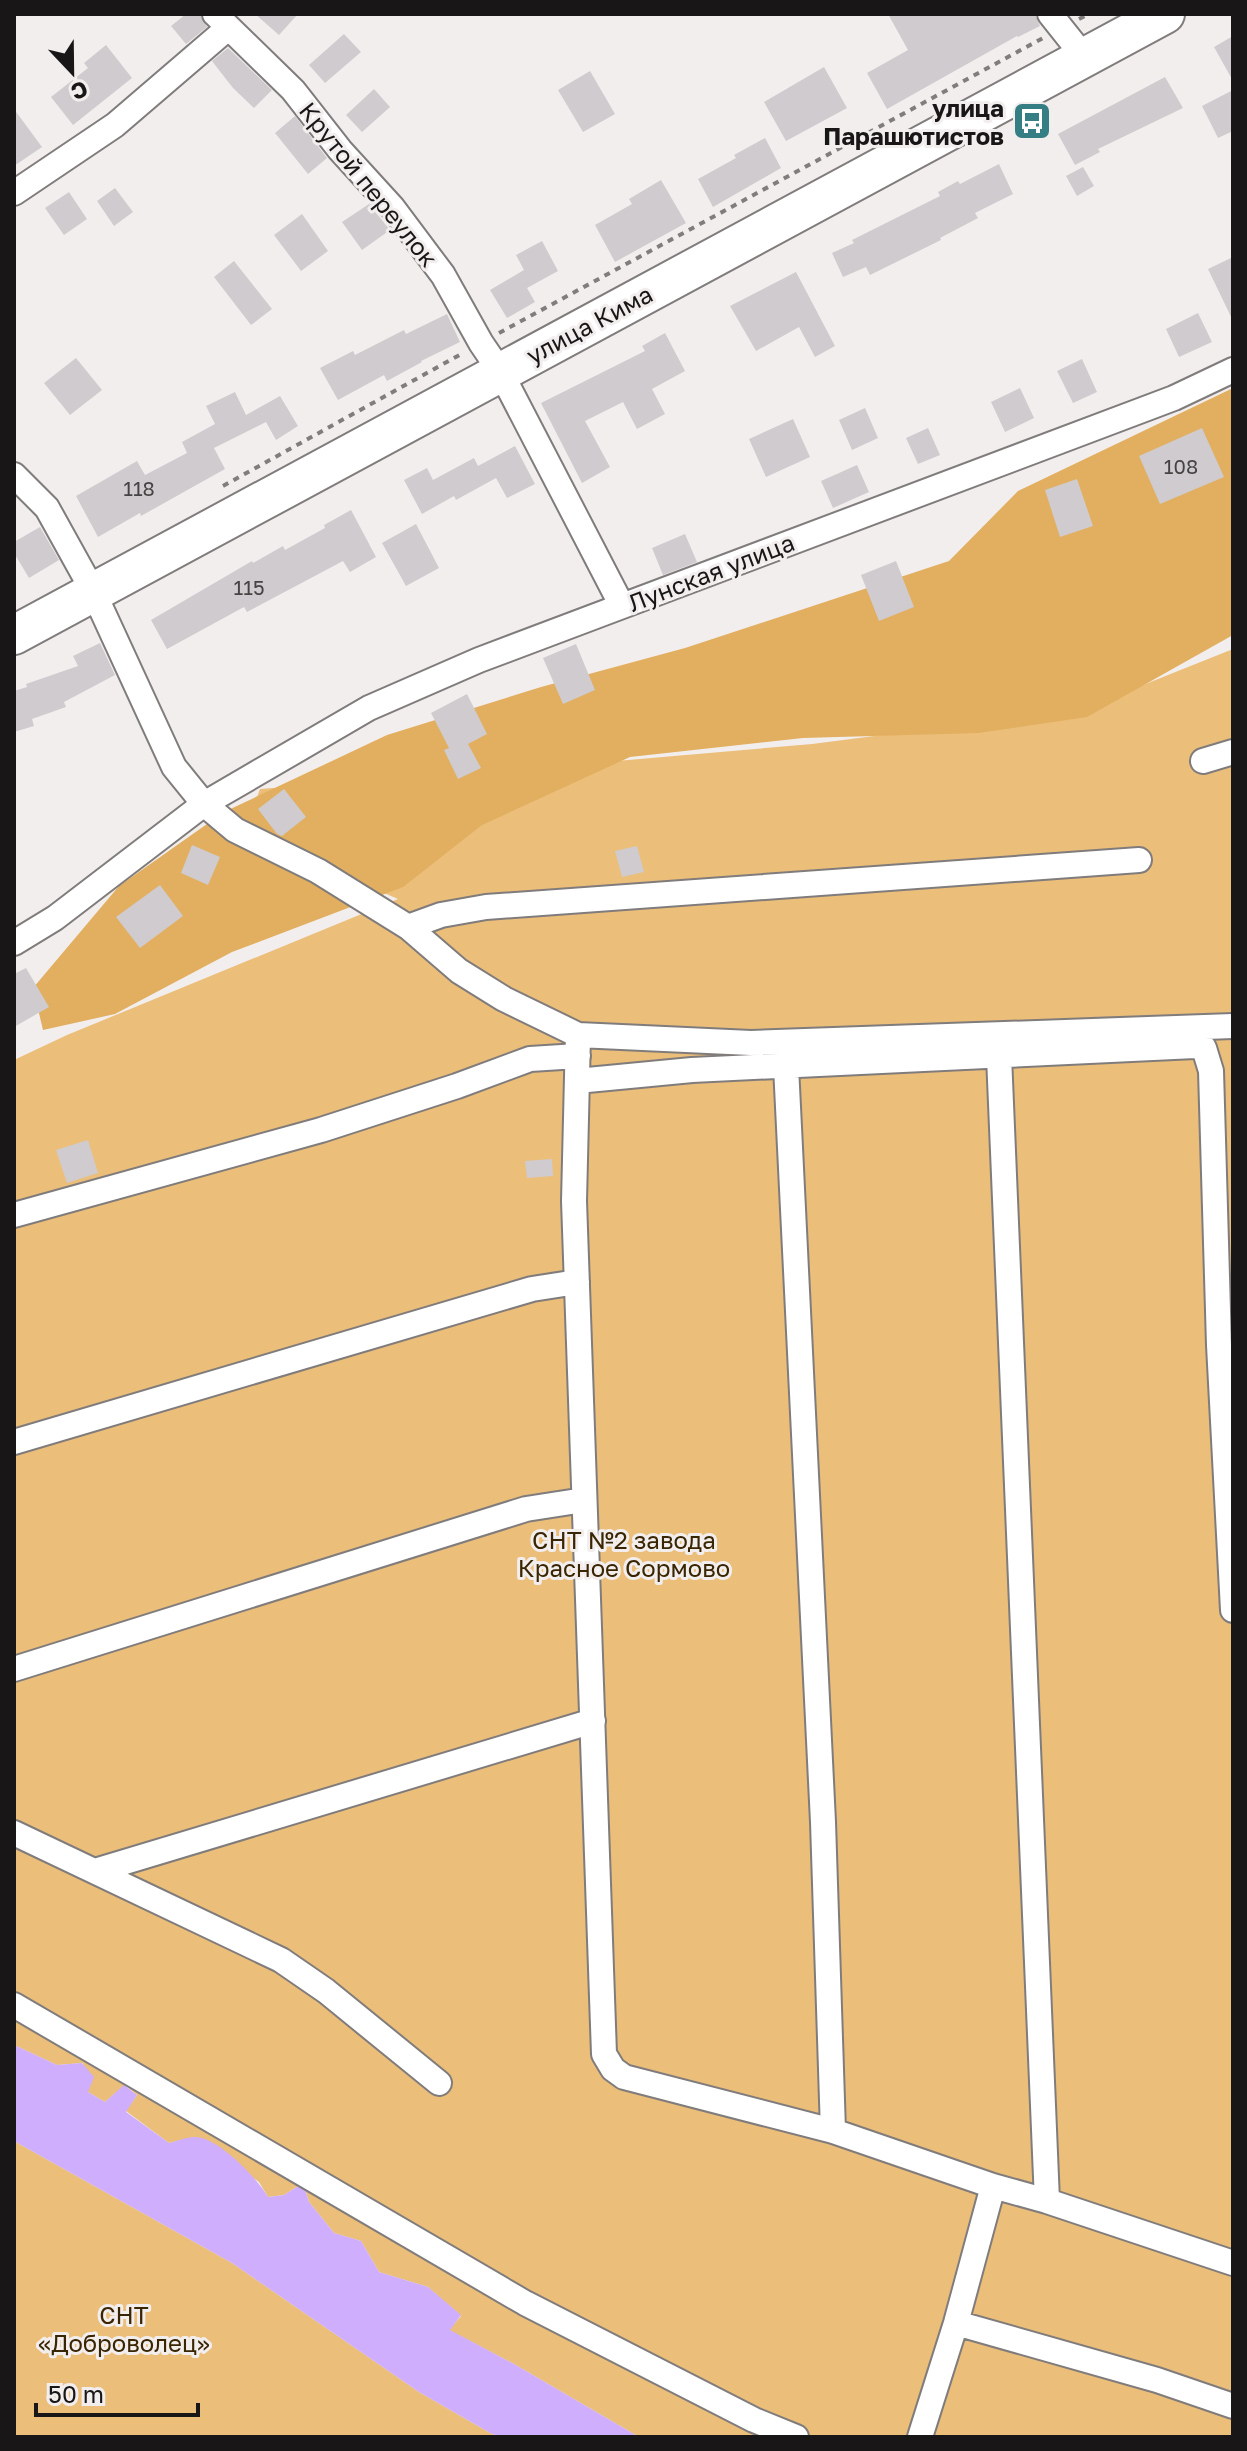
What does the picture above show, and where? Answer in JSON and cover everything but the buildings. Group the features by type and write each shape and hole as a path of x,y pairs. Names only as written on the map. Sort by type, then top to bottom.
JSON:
{"main road":[{"name":"улица Кима","path":"14,635 491,357 1085,58 1165,14"}],"street":[{"path":"14,193 115,125 222,21"},
{"name":"Крутой переулок","path":"222,21 293,90 340,150 392,207 443,275 491,357 622,606"},
{"path":"1055,22 1085,58"},
{"name":"Лунская улица","path":"14,943 55,918 204,804 369,708 479,660 1174,398 1233,370"},
{"path":"14,475 47,508 93,591 174,767 204,804 235,830 318,871 408,927 459,971 504,999 578,1057 692,1070 1204,1048 1211,1071 1219,1345 1233,1610"},
{"path":"1203,761 1233,752"},
{"path":"408,927 441,915 486,907 1139,860"},
{"path":"14,1215 321,1130 530,1059 751,1043 1233,1026"},
{"path":"999,1056 1047,2201"},
{"path":"578,1057 574,1201 604,2054 613,2069 624,2077 833,2131 1233,2263"},
{"path":"786,1066 823,1806 833,2131"},
{"path":"14,1442 532,1289 577,1282"},
{"path":"14,1669 526,1509 584,1500"},
{"path":"95,1871 593,1721"},
{"path":"14,1833 281,1960 326,1991 439,2083"},
{"path":"14,2005 525,2303 754,2420 796,2437"},
{"path":"920,2437 956,2323 993,2186"},
{"path":"956,2323 1157,2380 1233,2406"}],"path":[{"path":"218,489 491,357 1055,22 1089,14"}],"green space":[{"name":"СНТ №2 завода Красное Сормово","path":"1233,649 1233,2437 639,2437 449,2330 461,2316 428,2287 379,2272 361,2241 334,2233 309,2202 303,2183 284,2195 268,2197 259,2182 195,2137 169,2143 126,2111 137,2095 125,2085 105,2102 88,2092 83,2063 57,2065 14,2045 14,1060 67,1035 398,899 244,833 260,789 812,744 1083,709"},
{"name":"СНТ «Доброволец»","path":"14,2141 232,2263 419,2392 492,2434 503,2437 14,2437"}],"shaded area":[{"path":"1233,388 1233,635 1087,717 978,733 803,738 630,757 482,825 403,887 232,952 115,1014 43,1030 33,988 119,886 224,812 387,735 541,687 685,648 949,561 1018,491"},
{"path":"14,2045 57,2065 82,2063 94,2077 88,2092 105,2102 124,2085 137,2095 126,2112 169,2143 195,2137 215,2144 246,2170 268,2197 284,2195 303,2183 309,2202 334,2233 361,2241 379,2272 428,2287 461,2315 450,2330 639,2437 503,2437 492,2434 419,2392 232,2263 14,2141"}],"place":[{"name":"улица Парашютистов","path":"1032,121"}]}
